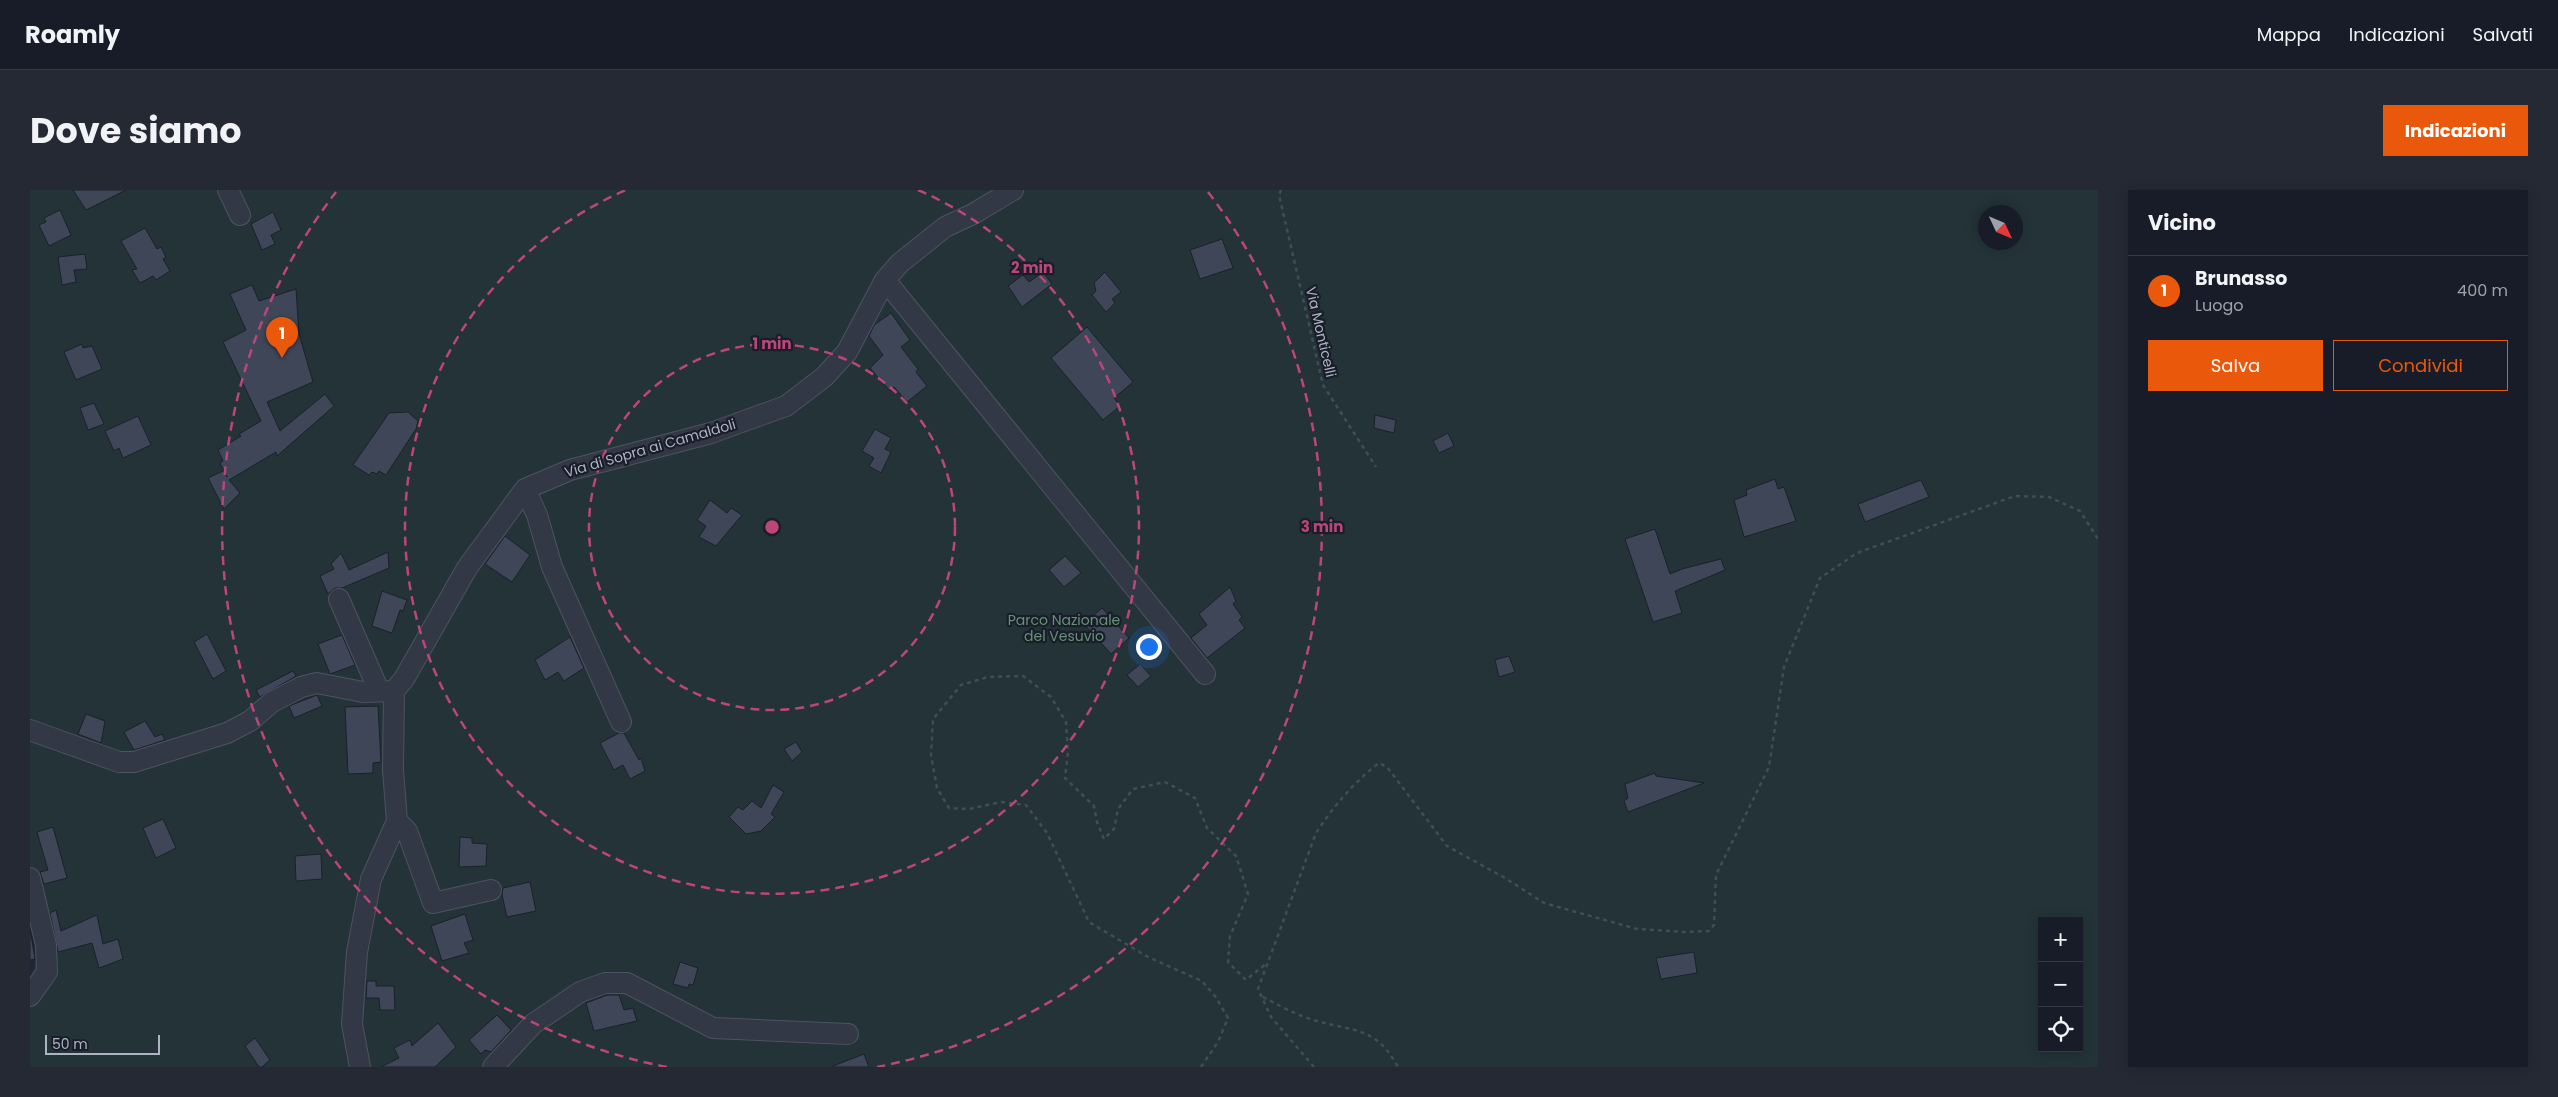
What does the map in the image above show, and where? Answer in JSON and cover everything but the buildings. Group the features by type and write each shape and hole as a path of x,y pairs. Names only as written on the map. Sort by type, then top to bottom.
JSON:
{"street":[{"path":"228,190 240,215"},
{"name":"Via di Sopra ai Camaldoli","path":"525,489 570,470 711,433 786,406 824,377 847,352 885,280 900,263 945,227 987,206 1013,190"},
{"path":"885,280 1205,674"},
{"path":"30,730 118,762 134,762 227,733 250,721 272,702 316,683 363,692 386,691 404,679 467,568 525,489 537,515 552,567 621,722"},
{"path":"339,599 386,691 397,821 371,879 357,952 352,1024 360,1067"},
{"path":"397,821 408,831 434,903 490,890"},
{"path":"30,878 46,945 47,972 30,996"},
{"path":"493,1067 533,1024 580,992 605,983 627,983 713,1028 848,1034"}],"path":[{"name":"Via Monticelli","path":"1281,190 1279,195 1323,385 1376,467"},
{"path":"1314,1067 1271,1017 1258,989 1316,833 1328,814 1366,773 1379,763 1387,767 1447,846 1505,878 1544,903 1638,929 1709,931 1714,924 1716,875 1769,767 1784,667 1820,578 1857,553 2015,496 2050,497 2080,511 2098,540"},
{"path":"1201,1067 1218,1042 1228,1018 1215,996 1202,980 1148,957 1089,922 1047,833 1026,805 1001,802 969,809 949,808 937,788 931,755 934,719 961,685 988,677 1023,676 1051,697 1066,722 1068,752 1065,778 1094,806 1097,822 1104,839 1114,829 1118,809 1134,789 1165,782 1195,798 1208,828 1236,856 1248,894 1230,936 1228,962 1246,980 1269,962"},
{"path":"1262,997 1315,1021 1369,1033 1392,1056 1398,1067"}],"green space":[{"name":"Parco Nazionale del Vesuvio","path":"30,190 2098,190 2098,1067 30,1067 30,979 36,961 40,959 30,912"}],"place":[{"name":"Brunasso","path":"282,358"}]}
